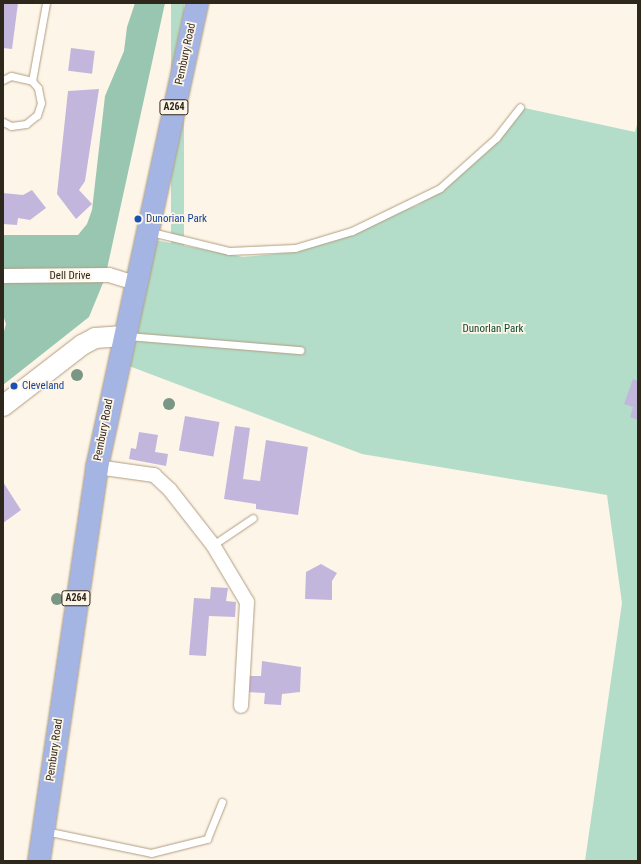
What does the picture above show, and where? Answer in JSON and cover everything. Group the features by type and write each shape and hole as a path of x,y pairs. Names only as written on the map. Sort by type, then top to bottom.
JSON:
{"main road":[{"name":"Pembury Road","path":"38,861 44,831 97,467 135,283 197,3"}],"street":[{"name":"Dell Drive","path":"3,276 109,275 135,283"},
{"path":"3,406 82,345 95,338 124,336"},
{"path":"97,467 154,475 170,490 213,546 247,602 241,706"}],"lane":[{"path":"32,81 46,3"},
{"path":"3,80 10,76 32,81 41,94 37,115 20,126 3,122"},
{"path":"147,231 229,251 295,248 352,231 440,188 496,138 520,107"},
{"path":"124,336 300,350"},
{"path":"213,546 253,518"},
{"path":"44,831 151,853 207,839 222,802"}],"green space":[{"path":"135,3 165,3 105,278 89,317 3,385 3,335 6,324 3,315 3,235 78,235 87,224 92,210 105,96 124,51 127,27"},
{"path":"171,3 184,3 184,280 171,280"},
{"name":"Dunorlan Park","path":"520,107 635,132 638,121 638,861 585,861 622,603 607,495 362,454 129,366 155,240 243,257 294,252 418,205 479,158"}],"building":[{"path":"3,3 18,3 12,49 3,48"},
{"path":"71,48 95,51 92,74 68,71"},
{"path":"99,89 85,181 79,190 92,204 76,219 57,194 68,91"},
{"path":"32,190 46,208 30,220 18,218 17,225 3,224 3,193 23,195"},
{"path":"633,379 638,381 638,420 630,417 633,407 624,404"},
{"path":"185,416 219,422 213,457 179,450"},
{"path":"235,426 250,428 243,479 260,481 266,440 308,447 298,515 256,509 256,504 224,499"},
{"path":"139,432 158,435 155,452 168,454 166,466 129,459 131,448 136,449"},
{"path":"3,482 21,510 3,523"},
{"path":"321,564 337,573 332,581 332,600 305,599 306,572"},
{"path":"211,587 228,588 226,601 236,602 235,617 209,616 206,656 189,655 194,598 210,599"},
{"path":"262,661 301,667 300,692 282,694 281,705 264,704 265,693 247,692 248,676 261,676"}],"place":[{"name":"Dunorian Park","path":"138,219"},
{"name":"Cleveland","path":"14,386"}]}
